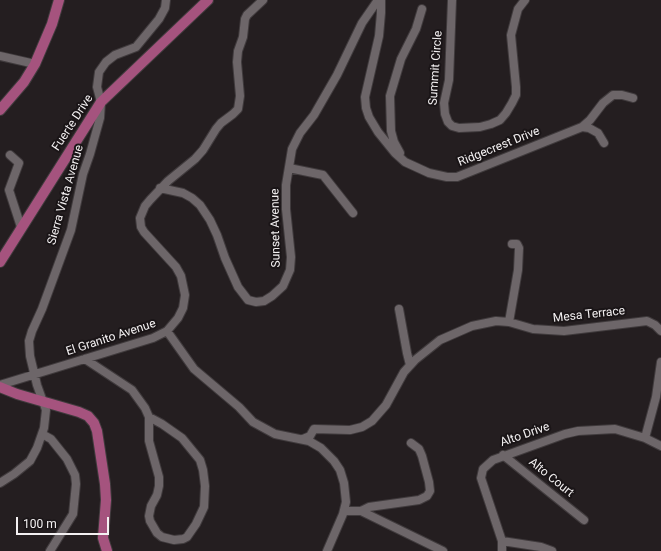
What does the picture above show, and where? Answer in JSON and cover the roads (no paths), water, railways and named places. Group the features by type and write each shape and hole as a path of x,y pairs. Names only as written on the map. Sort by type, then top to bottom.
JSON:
{"main road":[{"path":"0,110 21,86 35,64 52,24 59,0"},
{"name":"Fuerte Drive","path":"0,262 100,102 208,0"},
{"path":"0,386 17,394 84,414 91,419 96,427 105,484 106,500 103,538 107,551"}],"street":[{"name":"Sierra Vista Avenue","path":"0,483 30,461 42,434 46,410 34,375 29,351 30,336 42,309 71,230 83,174 100,118 100,102 97,92 97,82 102,67 115,55 136,47 159,19 165,8 166,0"},
{"name":"El Granito Avenue","path":"0,386 153,338 167,331 178,318 183,308 185,295 183,282 176,267 144,232 140,222 142,212 160,188 196,159 221,123 238,109 240,96 237,62 238,51 243,37 245,19 247,15 263,0"},
{"name":"Sunset Avenue","path":"160,188 183,194 192,198 200,205 210,220 217,235 238,287 248,300 256,302 264,301 272,296 283,286 290,270 291,257 286,209 286,185 292,149 300,133 314,115 362,23 380,0"},
{"name":"Ridgecrest Drive","path":"380,0 382,13 379,36 365,97 366,108 378,132 399,156 415,168 447,177 457,177 582,127"},
{"name":"Summit Circle","path":"452,0 449,80 444,109 448,122 452,126 459,128 480,127 500,120 506,114 512,103 516,95 516,86 511,35 518,9 525,0"},
{"path":"399,156 400,153 394,142 390,127 390,96 399,64 416,29 422,9"},
{"path":"0,56 35,64"},
{"path":"582,127 590,120 603,103 614,95 622,95 632,98"},
{"path":"582,127 598,133 604,143"},
{"path":"10,155 18,163 9,190 21,227"},
{"path":"289,168 323,175 353,214"},
{"path":"509,322 518,270 519,248 516,244 512,244"},
{"path":"399,309 410,365"},
{"name":"Mesa Terrace","path":"303,439 310,436 314,430 350,430 372,421 386,405 404,372 410,365 440,340 472,326 496,321 509,322 533,329 564,331 647,321 655,324 661,331"},
{"path":"167,331 194,369 234,403 253,422 276,434 303,439 321,448 337,465 342,476 346,502 344,511 327,551"},
{"path":"85,359 132,390 145,408 149,417 149,441 159,486 157,495 151,506 149,516 150,521 157,533 162,537 174,540 183,539 188,537 204,507 205,486 200,460 182,438 149,417"},
{"path":"646,438 656,398 661,362"},
{"name":"Alto Drive","path":"502,551 502,541 481,478 483,469 493,460 503,455 565,434 578,432 615,429 646,438 661,446"},
{"path":"42,434 51,439 67,459 75,475 76,484 73,514 50,551"},
{"path":"361,511 369,507 419,500 427,496 430,491 429,482 422,456 419,449 411,444"},
{"name":"Alto Court","path":"503,455 584,520"},
{"path":"344,511 361,511 443,551"},
{"path":"502,541 541,547 552,551"}]}
